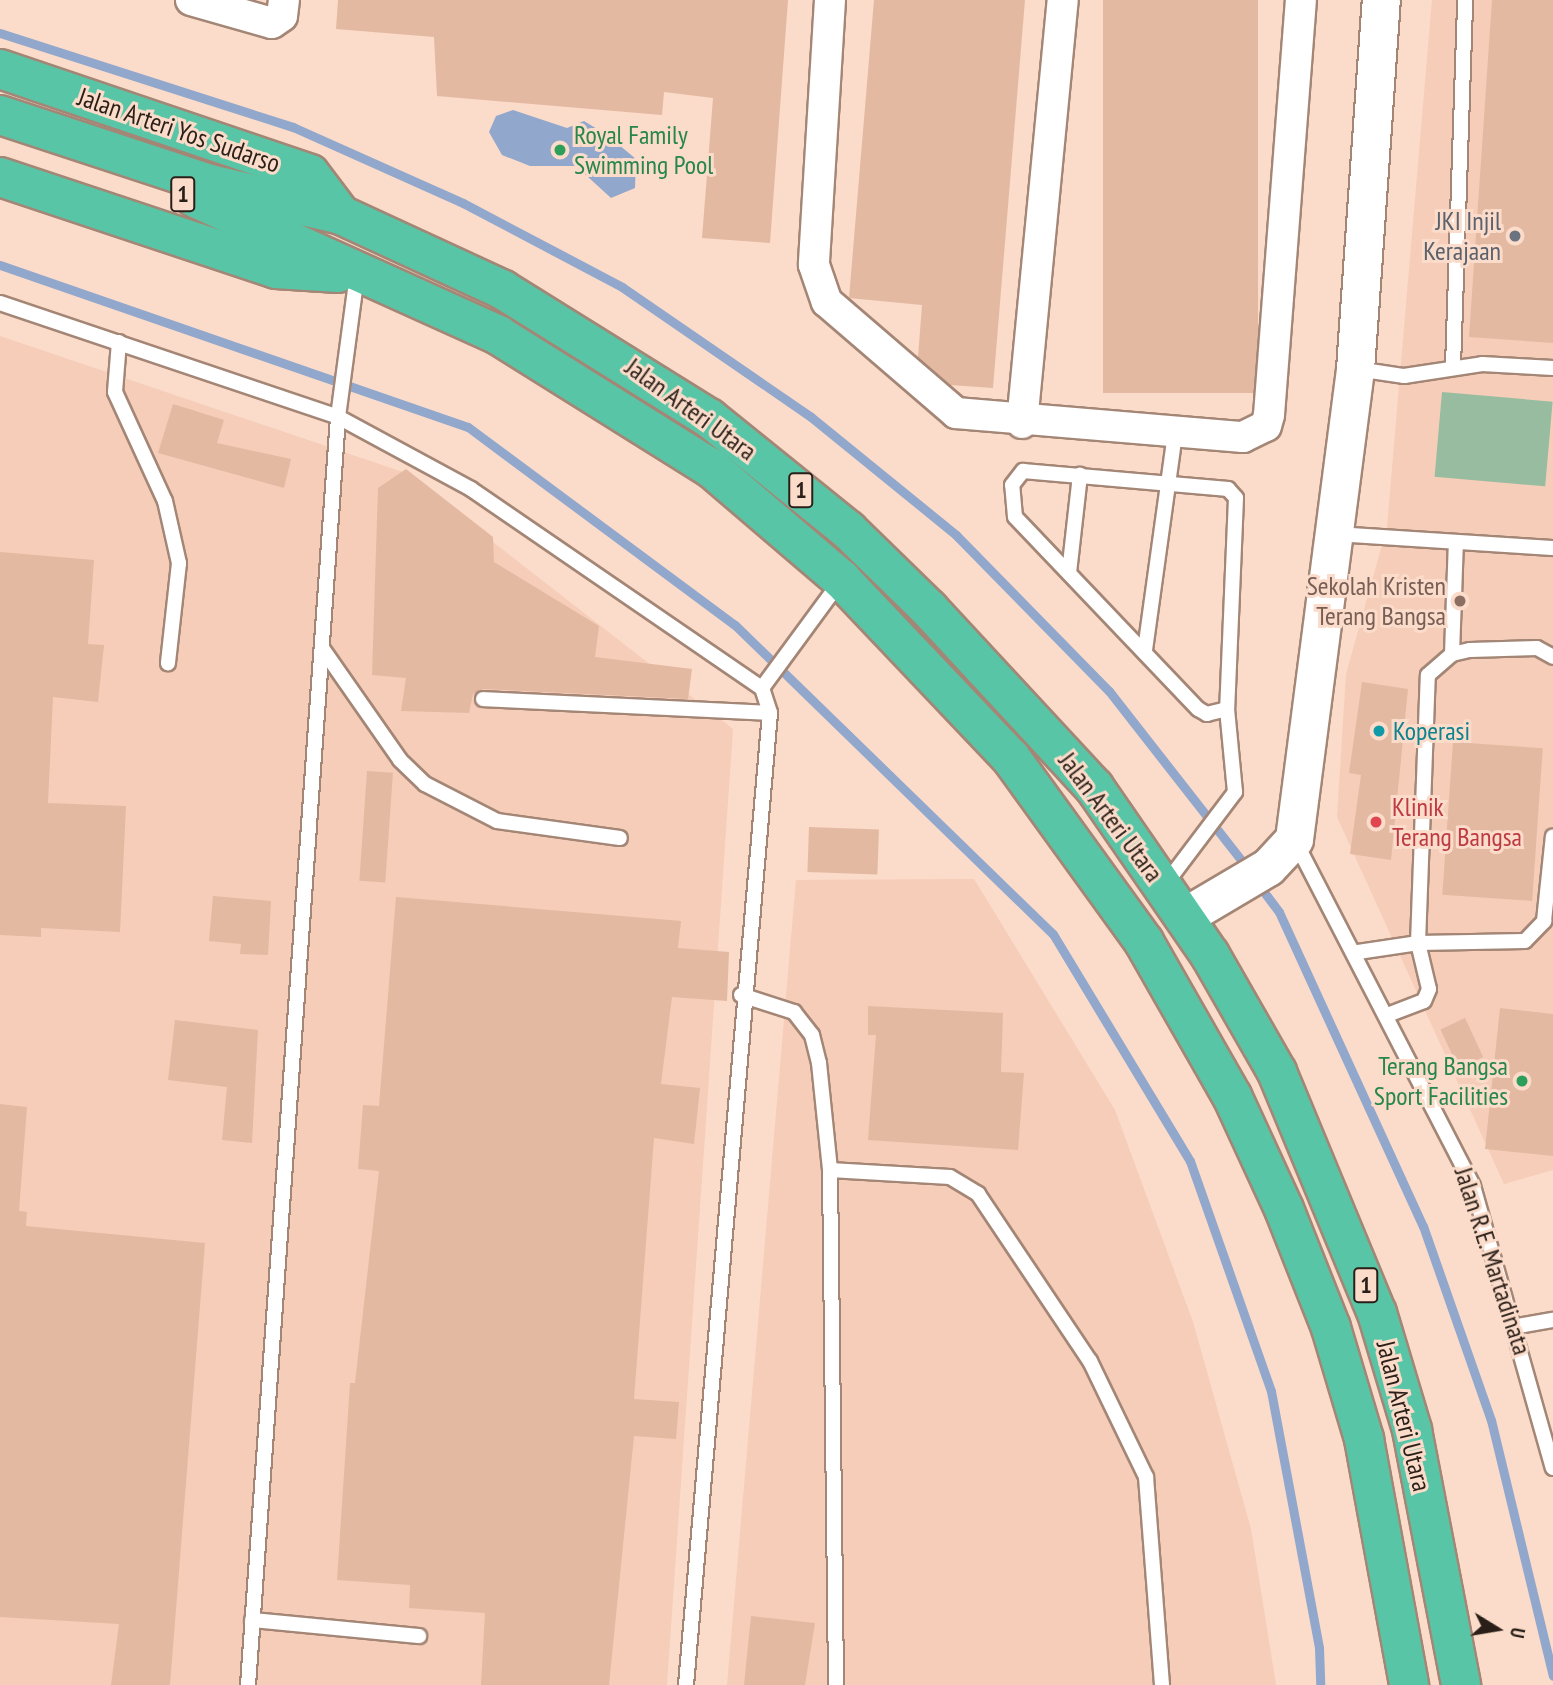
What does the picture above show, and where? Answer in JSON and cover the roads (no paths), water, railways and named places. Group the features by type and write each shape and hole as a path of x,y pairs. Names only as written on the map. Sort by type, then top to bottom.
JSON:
{"highway":[{"name":"Jalan Arteri Yos Sudarso","path":"0,69 310,174 341,215"},
{"name":"1","path":"0,115 211,184 341,215"},
{"name":"1","path":"0,133 206,201 357,274"},
{"path":"0,177 276,270 357,274"},
{"name":"Jalan Arteri Utara","path":"341,215 570,328 709,418 793,484 929,609 1076,767 1175,901 1277,1072 1377,1313 1412,1430 1461,1685"},
{"name":"Jalan Arteri Utara","path":"357,274 448,309 575,379 711,468 842,580 1011,758 1144,942 1232,1096 1331,1328 1364,1439 1409,1685"}],"street":[{"path":"191,0 272,23 282,16 284,0"},
{"path":"830,0 814,265 819,288 888,360 956,413 1023,423 1243,438 1266,426 1301,0"},
{"path":"1023,423 1063,0"},
{"path":"1175,901 1220,898 1268,867 1294,839 1354,369 1381,0"}],"lane":[{"path":"1453,367 1465,0"},
{"path":"248,1685 338,417 357,274"},
{"path":"0,303 338,417 471,489 762,688 769,713 741,995 686,1685"},
{"path":"119,342 115,392 165,501 179,563 167,663"},
{"path":"1354,369 1404,376 1453,367 1553,368"},
{"path":"1145,650 1175,433"},
{"path":"1175,901 1203,839 1231,800 1227,709 1236,498 1217,484 1023,471 1011,493 1014,517 1145,650 1198,709 1207,714 1227,709"},
{"path":"1069,573 1080,475"},
{"path":"1335,534 1553,548"},
{"path":"1452,653 1456,542"},
{"path":"762,688 810,619 842,580"},
{"path":"322,648 400,760 425,784 497,821 620,838"},
{"path":"1390,1014 1428,996 1418,943 1423,705 1428,676 1452,653 1537,648 1553,657"},
{"path":"483,698 769,713"},
{"path":"1358,952 1418,943 1525,942 1537,933 1544,921 1553,836"},
{"name":"Jalan R.E. Martadinata","path":"1294,839 1390,1014 1473,1186 1518,1326 1553,1468"},
{"path":"741,995 794,1012 812,1035 830,1170 836,1685"},
{"path":"830,1170 950,1177 978,1194 1090,1361 1146,1477 1162,1685"},
{"path":"1518,1326 1553,1320"},
{"path":"252,1620 419,1636"}],"water":[{"name":"Royal Family Swimming Pool","path":"513,110 567,128 584,121 607,135 636,159 635,188 611,198 576,166 530,166 502,155 489,132 496,116"}],"waterway":[{"path":"0,33 293,127 463,203 622,287 811,417 956,535 1109,691 1248,869"},
{"path":"0,265 468,427 735,625 1053,934 1190,1161 1271,1391 1319,1648 1320,1685"},
{"path":"1258,884 1279,912 1423,1226 1491,1420 1553,1676"}],"place":[{"name":"Royal Family Swimming Pool","path":"560,150"},
{"name":"JKI Injil Kerajaan","path":"1515,236"},
{"name":"Sekolah Kristen Terang Bangsa","path":"1460,601"},
{"name":"Koperasi","path":"1379,731"},
{"name":"Klinik Terang Bangsa","path":"1376,822"},
{"name":"Terang Bangsa Sport Facilities","path":"1522,1081"}]}
